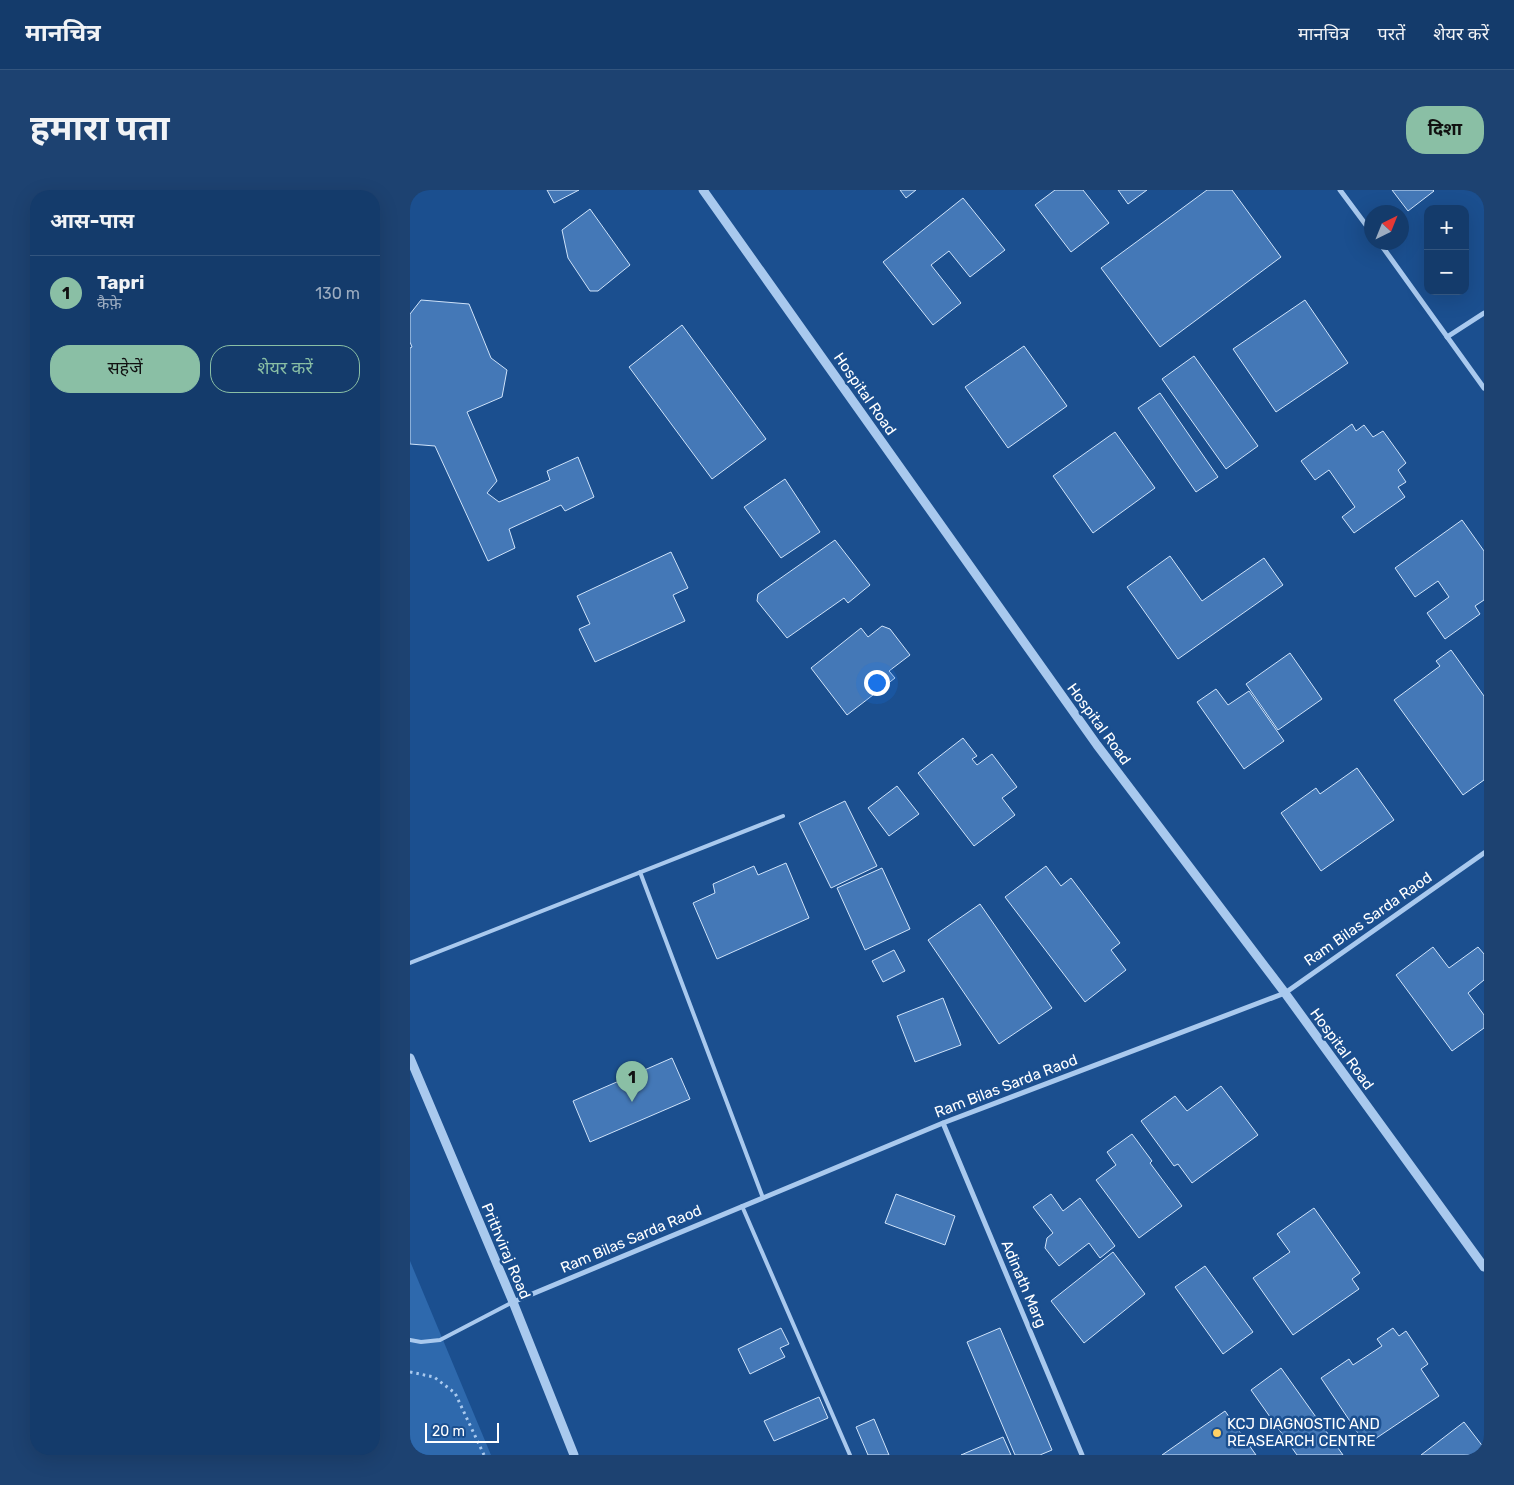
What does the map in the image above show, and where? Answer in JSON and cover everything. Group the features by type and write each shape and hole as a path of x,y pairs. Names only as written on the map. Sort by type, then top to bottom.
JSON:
{"street":[{"name":"Hospital Road","path":"703,190 1097,745 1285,993 1484,1267"},
{"path":"1340,190 1364,222"},
{"path":"1384,250 1484,388"},
{"path":"1447,337 1484,313"},
{"name":"Ram Bilas Sarda Raod","path":"513,1302 943,1124 1285,993 1484,853"},
{"name":"Prithviraj Road","path":"410,1058 513,1302 574,1455"},
{"name":"Adinath Marg","path":"943,1124 1082,1455"}],"lane":[{"path":"410,963 783,816"},
{"path":"640,872 763,1198"},
{"path":"742,1206 850,1455"},
{"path":"410,1340 421,1342 440,1340 513,1302"}],"path":[{"path":"410,1372 434,1377 455,1393 484,1455"}],"shaded area":[{"path":"410,1261 491,1455 410,1455"}],"building":[{"path":"547,190 579,190 554,203"},
{"path":"900,190 916,190 906,198"},
{"path":"1055,190 1083,190 1109,223 1071,252 1035,205"},
{"path":"1118,190 1147,190 1128,204"},
{"path":"1207,190 1232,190 1281,257 1160,347 1101,268"},
{"path":"1392,190 1434,191 1409,210 1409,205 1403,205"},
{"path":"963,198 1005,250 970,277 949,251 931,265 961,303 933,325 883,262"},
{"path":"590,209 630,265 598,291 590,291 568,258 562,230"},
{"path":"421,300 469,304 491,358 507,370 502,397 467,412 497,481 487,493 499,502 550,480 547,471 578,457 594,497 565,511 561,505 509,529 515,548 488,561 435,446 410,444 410,348 412,347 410,342 410,314"},
{"path":"1305,300 1348,363 1276,412 1233,349"},
{"path":"682,325 766,439 712,479 629,367"},
{"path":"1024,346 1067,406 1008,448 965,387"},
{"path":"1194,356 1258,446 1226,469 1162,379"},
{"path":"1160,393 1218,477 1196,492 1138,408"},
{"path":"1352,424 1356,431 1364,425 1373,437 1383,431 1406,463 1398,470 1406,482 1398,487 1405,497 1354,533 1342,517 1355,507 1329,470 1315,480 1301,461"},
{"path":"1115,432 1155,488 1093,533 1053,476"},
{"path":"785,479 820,532 781,558 744,507"},
{"path":"1462,520 1484,551 1484,600 1475,606 1480,614 1445,639 1427,613 1449,597 1438,581 1415,597 1395,568"},
{"path":"835,540 870,585 848,603 844,598 787,638 757,601 758,594"},
{"path":"671,552 688,588 673,595 685,621 595,662 579,629 590,624 577,596"},
{"path":"1170,556 1202,601 1264,558 1283,585 1178,659 1127,587"},
{"path":"882,626 890,629 910,655 889,671 895,678 847,715 811,668 861,628 868,637"},
{"path":"1451,650 1484,696 1484,780 1463,795 1394,700 1440,666 1436,661"},
{"path":"1290,653 1322,699 1278,730 1246,684"},
{"path":"1216,689 1228,705 1249,691 1284,741 1244,769 1197,702"},
{"path":"963,738 977,756 972,759 977,765 992,754 1017,787 1002,798 1015,815 974,846 918,773"},
{"path":"1357,768 1394,820 1321,871 1281,813 1316,788 1320,794"},
{"path":"897,786 919,814 889,836 868,808"},
{"path":"845,801 877,866 831,888 799,823"},
{"path":"786,863 809,918 717,959 693,903 715,893 713,884 754,866 758,875"},
{"path":"1046,866 1061,886 1071,878 1120,943 1111,950 1126,970 1085,1002 1005,897"},
{"path":"882,868 910,929 865,950 837,888"},
{"path":"980,904 1052,1008 999,1044 928,940"},
{"path":"1433,947 1449,968 1478,947 1484,954 1484,980 1468,993 1484,1015 1484,1028 1452,1051 1396,975"},
{"path":"894,950 905,971 883,982 872,961"},
{"path":"943,998 961,1045 915,1062 897,1016"},
{"path":"672,1058 690,1099 590,1142 573,1101"},
{"path":"1221,1086 1258,1135 1192,1183 1178,1164 1174,1166 1141,1121 1175,1096 1187,1111"},
{"path":"1132,1134 1152,1161 1150,1163 1182,1206 1139,1238 1096,1180 1116,1165 1107,1152"},
{"path":"896,1194 955,1216 945,1245 885,1223"},
{"path":"1051,1194 1063,1211 1080,1198 1115,1246 1100,1258 1089,1243 1059,1266 1045,1248 1047,1238 1053,1233 1033,1207"},
{"path":"1314,1208 1360,1273 1352,1279 1359,1289 1293,1335 1253,1278 1290,1252 1277,1234"},
{"path":"1113,1252 1145,1294 1084,1343 1051,1301"},
{"path":"1205,1266 1253,1332 1223,1354 1175,1287"},
{"path":"781,1328 789,1344 780,1348 785,1357 750,1374 738,1349"},
{"path":"1000,1328 1052,1450 1040,1455 1015,1455 967,1342"},
{"path":"1393,1328 1399,1336 1406,1331 1428,1364 1421,1369 1439,1396 1366,1445 1321,1378 1349,1359 1353,1365 1382,1346 1377,1339"},
{"path":"1281,1368 1343,1455 1297,1455 1251,1390"},
{"path":"819,1397 828,1418 774,1441 764,1421"},
{"name":"KCJ DIAGNOSTIC AND REASEARCH CENTRE","path":"1225,1411 1256,1455 1162,1455"},
{"path":"874,1419 889,1455 868,1455 856,1427"},
{"path":"1464,1422 1484,1448 1484,1455 1421,1455"},
{"path":"1003,1437 1011,1455 961,1455"}],"place":[{"name":"Tapri","path":"632,1102"},
{"name":"KCJ DIAGNOSTIC AND REASEARCH CENTRE","path":"1217,1433"}]}
